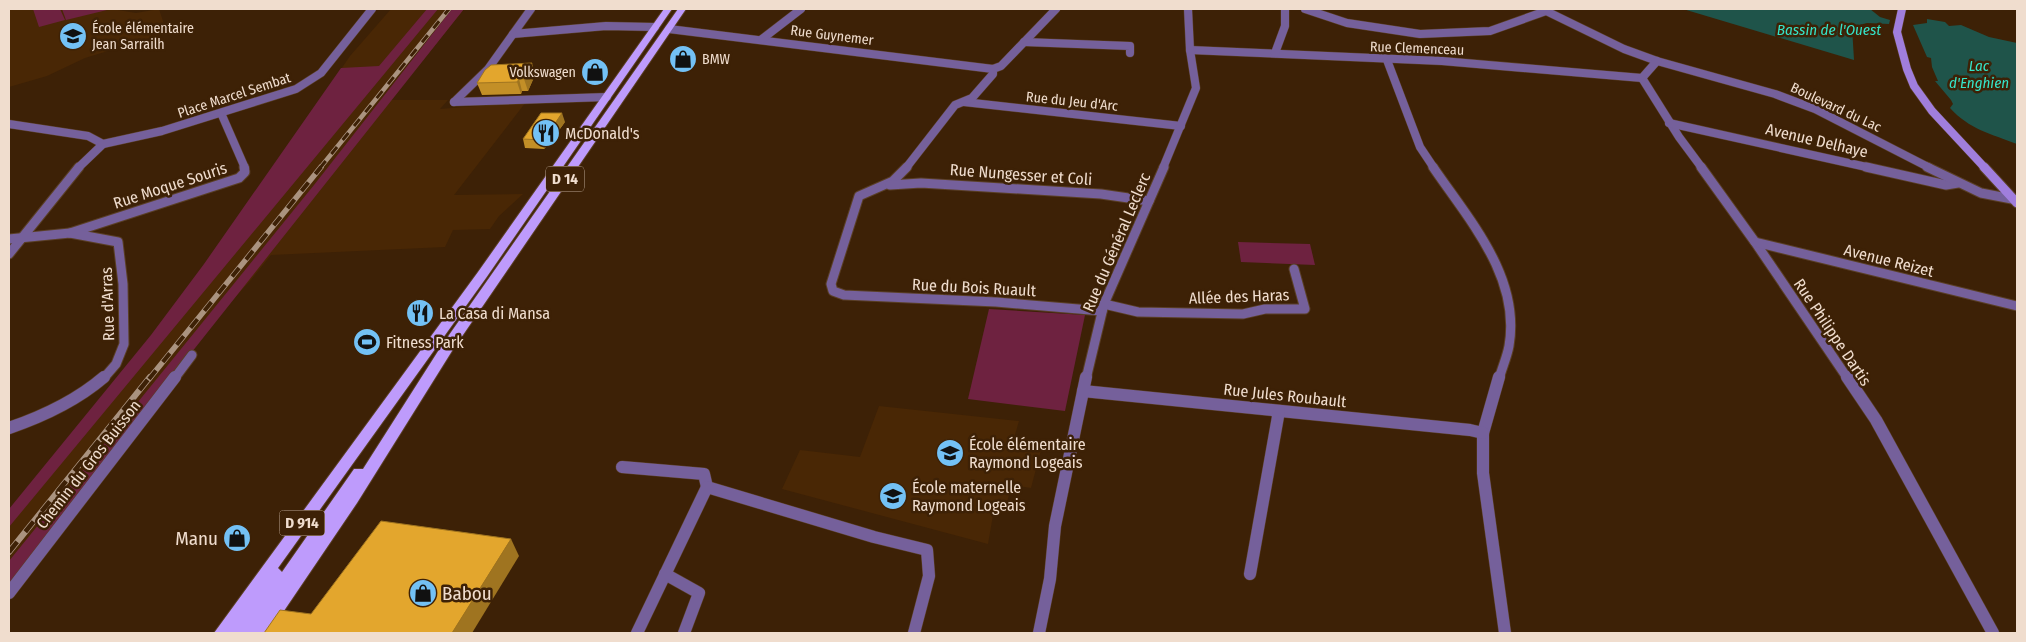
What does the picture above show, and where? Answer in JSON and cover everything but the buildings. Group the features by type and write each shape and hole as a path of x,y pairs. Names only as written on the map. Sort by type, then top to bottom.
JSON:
{"main road":[{"path":"607,97 668,9"},
{"name":"D 14","path":"447,348 682,9"},
{"name":"D 914","path":"235,629 338,485 381,413 433,343 607,97"},
{"name":"D 914","path":"260,633 352,499 447,348"},
{"name":"D 914","path":"235,629 404,415"}],"street":[{"path":"531,9 488,69 454,102 607,97"},
{"path":"762,39 801,9"},
{"path":"890,185 898,178 955,105 972,98 993,74 993,69 1001,66 1056,9"},
{"name":"Rue du Général Leclerc","path":"1039,633 1050,579 1056,526 1083,391 1103,308 1196,88 1190,50 1188,9"},
{"path":"1275,54 1284,32 1286,9"},
{"path":"1305,9 1347,23 1420,34 1490,31 1544,10"},
{"path":"1902,9 1897,32 1907,69 1914,86 1932,110 2015,201"},
{"name":"Place Marcel Sembat","path":"103,144 162,130 269,99 310,82 336,56 372,10"},
{"name":"Boulevard du Lac","path":"1544,10 1616,45 1656,61 1767,91 1815,109 1958,183 1985,194 2015,201"},
{"path":"513,34 606,26 655,27"},
{"name":"Rue Guynemer","path":"669,29 993,69"},
{"path":"1024,42 1130,46 1130,53"},
{"name":"Rue Clemenceau","path":"1190,50 1486,64 1642,78"},
{"path":"1387,60 1420,146 1493,256 1505,285 1510,318 1509,345 1482,433 1483,473 1505,633"},
{"path":"1642,78 1656,61"},
{"name":"Rue Philippe Dartis","path":"1642,78 1669,123 1754,242 1876,420 1963,581 1994,633"},
{"name":"Rue du Jeu d'Arc","path":"961,101 1181,126"},
{"name":"Rue Moque Souris","path":"70,234 239,178 245,172 244,164 221,113"},
{"name":"Avenue Delhaye","path":"1669,123 1946,185 1958,183"},
{"path":"9,124 88,136 103,144 72,174 9,254"},
{"name":"Rue Nungesser et Coli","path":"844,295 832,291 831,284 859,196 865,191 890,185 920,182 1101,194 1149,201"},
{"name":"Boulevard du Lac","path":"1968,187 2004,190"},
{"name":"Rue d'Arras","path":"9,239 70,234 118,242 124,288 124,349 112,370 80,395 43,414 9,428"},
{"name":"Avenue Reizet","path":"1754,242 2017,306"},
{"name":"Allée des Haras","path":"1103,308 1148,313 1243,314 1265,309 1305,309 1294,269"},
{"name":"Rue du Bois Ruault","path":"844,295 1103,308"},
{"name":"Chemin du Gros Buisson","path":"9,593 192,355"},
{"name":"Rue Jules Roubault","path":"1083,391 1470,430 1482,433"},
{"path":"1250,574 1279,411"},
{"path":"622,467 704,474 707,487 637,633"},
{"path":"707,487 927,550 929,576 914,633"},
{"path":"665,574 699,592 684,633"}],"shaded area":[{"path":"9,9 112,9 136,13 159,9 167,33 85,58 47,76 9,87"},
{"path":"33,9 60,9 65,20 39,27"},
{"path":"62,9 106,9 107,10 66,20"},
{"path":"391,9 464,9 391,100 448,100 440,109 526,102 454,195 523,194 499,216 490,229 453,230 445,247 271,255 190,347 9,580 9,510 157,339 350,56"},
{"path":"427,9 438,9 9,527 9,509 151,335 204,264 341,68 379,66"},
{"path":"452,9 464,9 53,527 9,586 9,561 314,185"},
{"path":"1238,242 1310,244 1315,265 1241,262"},
{"path":"989,309 1085,315 1065,411 968,399"},
{"path":"879,406 1019,421 1012,445 1041,450 1031,488 1012,485 1006,505 995,504 988,544 782,489 800,450 860,457"}],"water":[{"name":"Bassin de l'Ouest","path":"1683,9 1870,9 1880,17 1890,20 1889,24 1867,23 1852,27 1854,60"},
{"name":"Lac d'Enghien","path":"1927,19 1945,22 1949,26 1961,25 1989,37 2017,43 2017,144 1973,126 1950,108 1953,104 1935,81 1938,81 1932,67 1931,58 1927,57 1913,25 1927,23"}],"railway":[{"path":"320,168 449,9"},
{"path":"149,379 321,167"},
{"path":"9,552 150,377"}],"place":[{"name":"École élémentaire Jean Sarrailh","path":"73,36"},
{"name":"BMW","path":"683,59"},
{"name":"Volkswagen","path":"595,72"},
{"name":"McDonald's","path":"546,133"},
{"name":"La Casa di Mansa","path":"420,313"},
{"name":"Fitness Park","path":"367,342"},
{"name":"École élémentaire Raymond Logeais","path":"950,453"},
{"name":"École maternelle Raymond Logeais","path":"893,496"},
{"name":"Manu","path":"237,538"},
{"name":"Babou","path":"423,593"}]}
